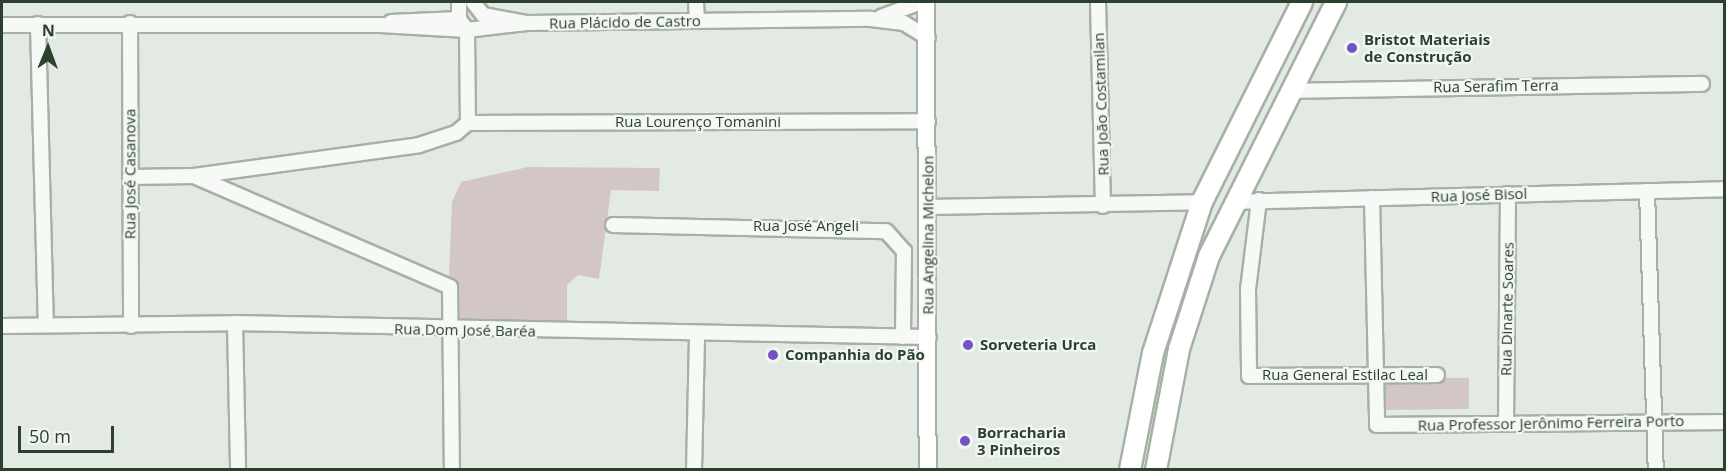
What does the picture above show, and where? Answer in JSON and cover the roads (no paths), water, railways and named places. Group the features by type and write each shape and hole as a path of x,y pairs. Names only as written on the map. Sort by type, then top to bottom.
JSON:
{"highway":[{"path":"1130,470 1153,353 1202,202 1302,2"},
{"path":"1156,470 1159,448 1192,307 1233,202 1336,2"}],"main road":[{"name":"Rua Angelina Michelon","path":"926,2 928,38 928,470"}],"street":[{"path":"130,177 194,176 419,145 468,123 463,24 459,2"},
{"path":"473,2 483,15 527,23"},
{"path":"696,2 697,21"},
{"name":"Rua Plácido de Castro","path":"871,19 921,2"},
{"name":"Rua João Costamilan","path":"1098,2 1103,206"},
{"name":"Rua Plácido de Castro","path":"2,25 130,22 380,25 871,19 904,23 928,38"},
{"name":"Rua José Casanova","path":"130,22 131,326"},
{"path":"38,24 46,326"},
{"name":"Rua Serafim Terra","path":"1290,91 1702,84"},
{"name":"Rua Lourenço Tomanini","path":"468,123 928,121"},
{"path":"194,176 441,280 453,295 452,470"},
{"name":"Rua José Bisol","path":"1233,202 1725,189"},
{"path":"1647,191 1656,470"},
{"name":"Rua Dinarte Soares","path":"1506,424 1508,194"},
{"path":"1372,198 1376,374"},
{"name":"Rua General Estilac Leal","path":"1259,200 1248,289 1249,376 1437,375"},
{"path":"927,207 1103,206 1202,202"},
{"name":"Rua José Angeli","path":"613,225 886,231 904,251 903,337"},
{"path":"235,323 238,470"},
{"name":"Rua Dom José Baréa","path":"2,326 235,323 453,331 928,337"},
{"path":"694,470 697,334"},
{"name":"Rua Professor Jerônimo Ferreira Porto","path":"1376,374 1377,425 1725,422"}],"place":[{"name":"Bristot Materiais de Construção","path":"1352,48"},
{"name":"Sorveteria Urca","path":"968,345"},
{"name":"Companhia do Pão","path":"773,355"},
{"name":"Borracharia 3 Pinheiros","path":"965,441"}]}
